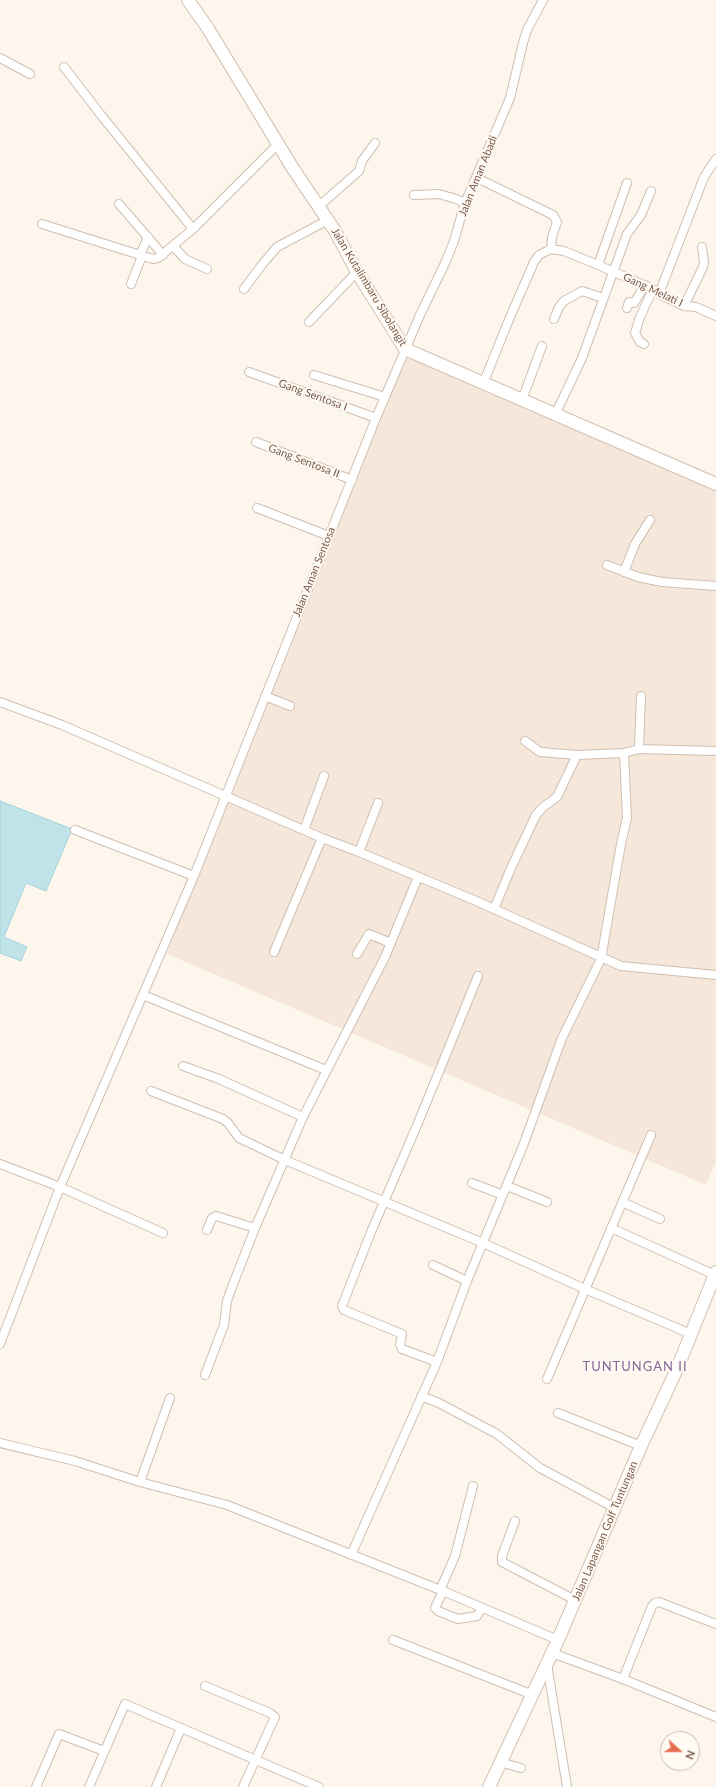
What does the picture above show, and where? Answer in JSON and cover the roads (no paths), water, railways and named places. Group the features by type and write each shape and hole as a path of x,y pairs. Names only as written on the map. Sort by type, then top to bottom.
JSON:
{"street":[{"name":"Jalan Kutalimbaru Sibolangit","path":"188,0 207,27 278,144 328,220 357,272 405,349 716,484"},
{"name":"Jalan Aman Abadi","path":"405,349 454,241 465,204 510,98 527,30 543,0"},
{"path":"0,58 30,74"},
{"path":"64,67 101,116 193,229"},
{"path":"319,206 359,172 362,161 375,143"},
{"path":"42,224 141,256 153,259 158,258 193,229 278,144"},
{"path":"644,344 640,342 635,332 640,317 656,291 704,177 716,160"},
{"path":"477,178 553,215 557,222 552,238 551,249 539,255 534,262 483,384"},
{"path":"598,264 627,183"},
{"path":"555,415 582,358 627,234 641,215 651,191"},
{"path":"414,195 439,194 452,197 465,204"},
{"path":"119,204 163,255"},
{"path":"244,289 277,247 328,220"},
{"path":"131,284 148,238"},
{"path":"173,246 185,258 207,269"},
{"path":"684,306 703,267 704,262 702,248"},
{"name":"Gang Melati I","path":"551,249 564,251 598,264 644,285 684,306 696,307 716,316"},
{"path":"309,322 357,272"},
{"path":"627,308 629,302 634,303 644,285"},
{"path":"554,319 559,307 564,302 582,291 603,298"},
{"path":"522,400 542,346"},
{"name":"Jalan Aman Sentosa","path":"0,1344 60,1187 194,876 376,418 405,349"},
{"name":"Gang Sentosa I","path":"249,372 376,418"},
{"path":"314,375 385,397"},
{"name":"Gang Sentosa II","path":"256,442 352,480"},
{"path":"258,508 329,536"},
{"path":"624,572 635,544 650,520"},
{"path":"607,565 624,572 662,582 716,586"},
{"path":"265,696 290,706"},
{"path":"639,750 641,696"},
{"path":"0,702 69,728 322,838 494,909 572,943 601,959 624,967 716,975"},
{"path":"525,741 540,752 577,755 624,753 639,750 716,751"},
{"path":"351,1555 437,1362 467,1281 504,1195 523,1146 562,1038 601,959 627,818 624,753"},
{"path":"494,909 511,868 536,815 543,807 557,797 577,755"},
{"path":"304,830 324,776"},
{"path":"359,852 378,803"},
{"path":"75,830 194,876"},
{"path":"274,952 322,838"},
{"path":"205,1375 224,1325 227,1302 232,1287 255,1228 303,1117 391,943 418,877"},
{"path":"357,954 368,934 391,943"},
{"path":"437,1362 402,1349 400,1345 402,1334 342,1308 359,1262 478,976"},
{"path":"143,995 326,1070"},
{"path":"183,1066 219,1079 303,1117"},
{"path":"151,1091 223,1119 228,1123 239,1138 285,1160 385,1201 483,1243 585,1290 691,1334"},
{"path":"547,1379 651,1135"},
{"path":"0,1164 60,1187 163,1233"},
{"path":"472,1183 504,1195"},
{"path":"507,1186 547,1202"},
{"path":"622,1202 660,1219"},
{"path":"207,1230 212,1218 216,1216 255,1228"},
{"path":"611,1228 715,1274"},
{"path":"433,1265 467,1281"},
{"name":"Jalan Lapangan Golf Tuntungan","path":"489,1787 576,1600 641,1446 691,1334 715,1274"},
{"path":"421,1396 439,1403 497,1434 540,1468 615,1508"},
{"path":"140,1482 170,1398"},
{"path":"558,1413 641,1446"},
{"path":"0,1443 75,1461 140,1482 227,1505 558,1640"},
{"path":"473,1486 455,1556 434,1608 456,1619 476,1616 482,1608"},
{"path":"515,1521 502,1556 502,1562 576,1600"},
{"path":"623,1679 652,1606 655,1603 659,1602 716,1624"},
{"path":"393,1640 533,1695"},
{"path":"552,1653 623,1679 716,1717"},
{"path":"547,1664 567,1787"},
{"path":"205,1686 274,1715 275,1719 254,1759 243,1787"},
{"path":"89,1787 124,1704 319,1787"},
{"path":"156,1787 181,1728"},
{"path":"36,1787 59,1734 104,1751"},
{"path":"500,1762 521,1768"}],"water":[{"path":"0,801 72,829 46,891 26,883 4,937 27,947 21,961 0,953"}],"district":[{"name":"TUNTUNGAN II","path":"635,1367"}]}
